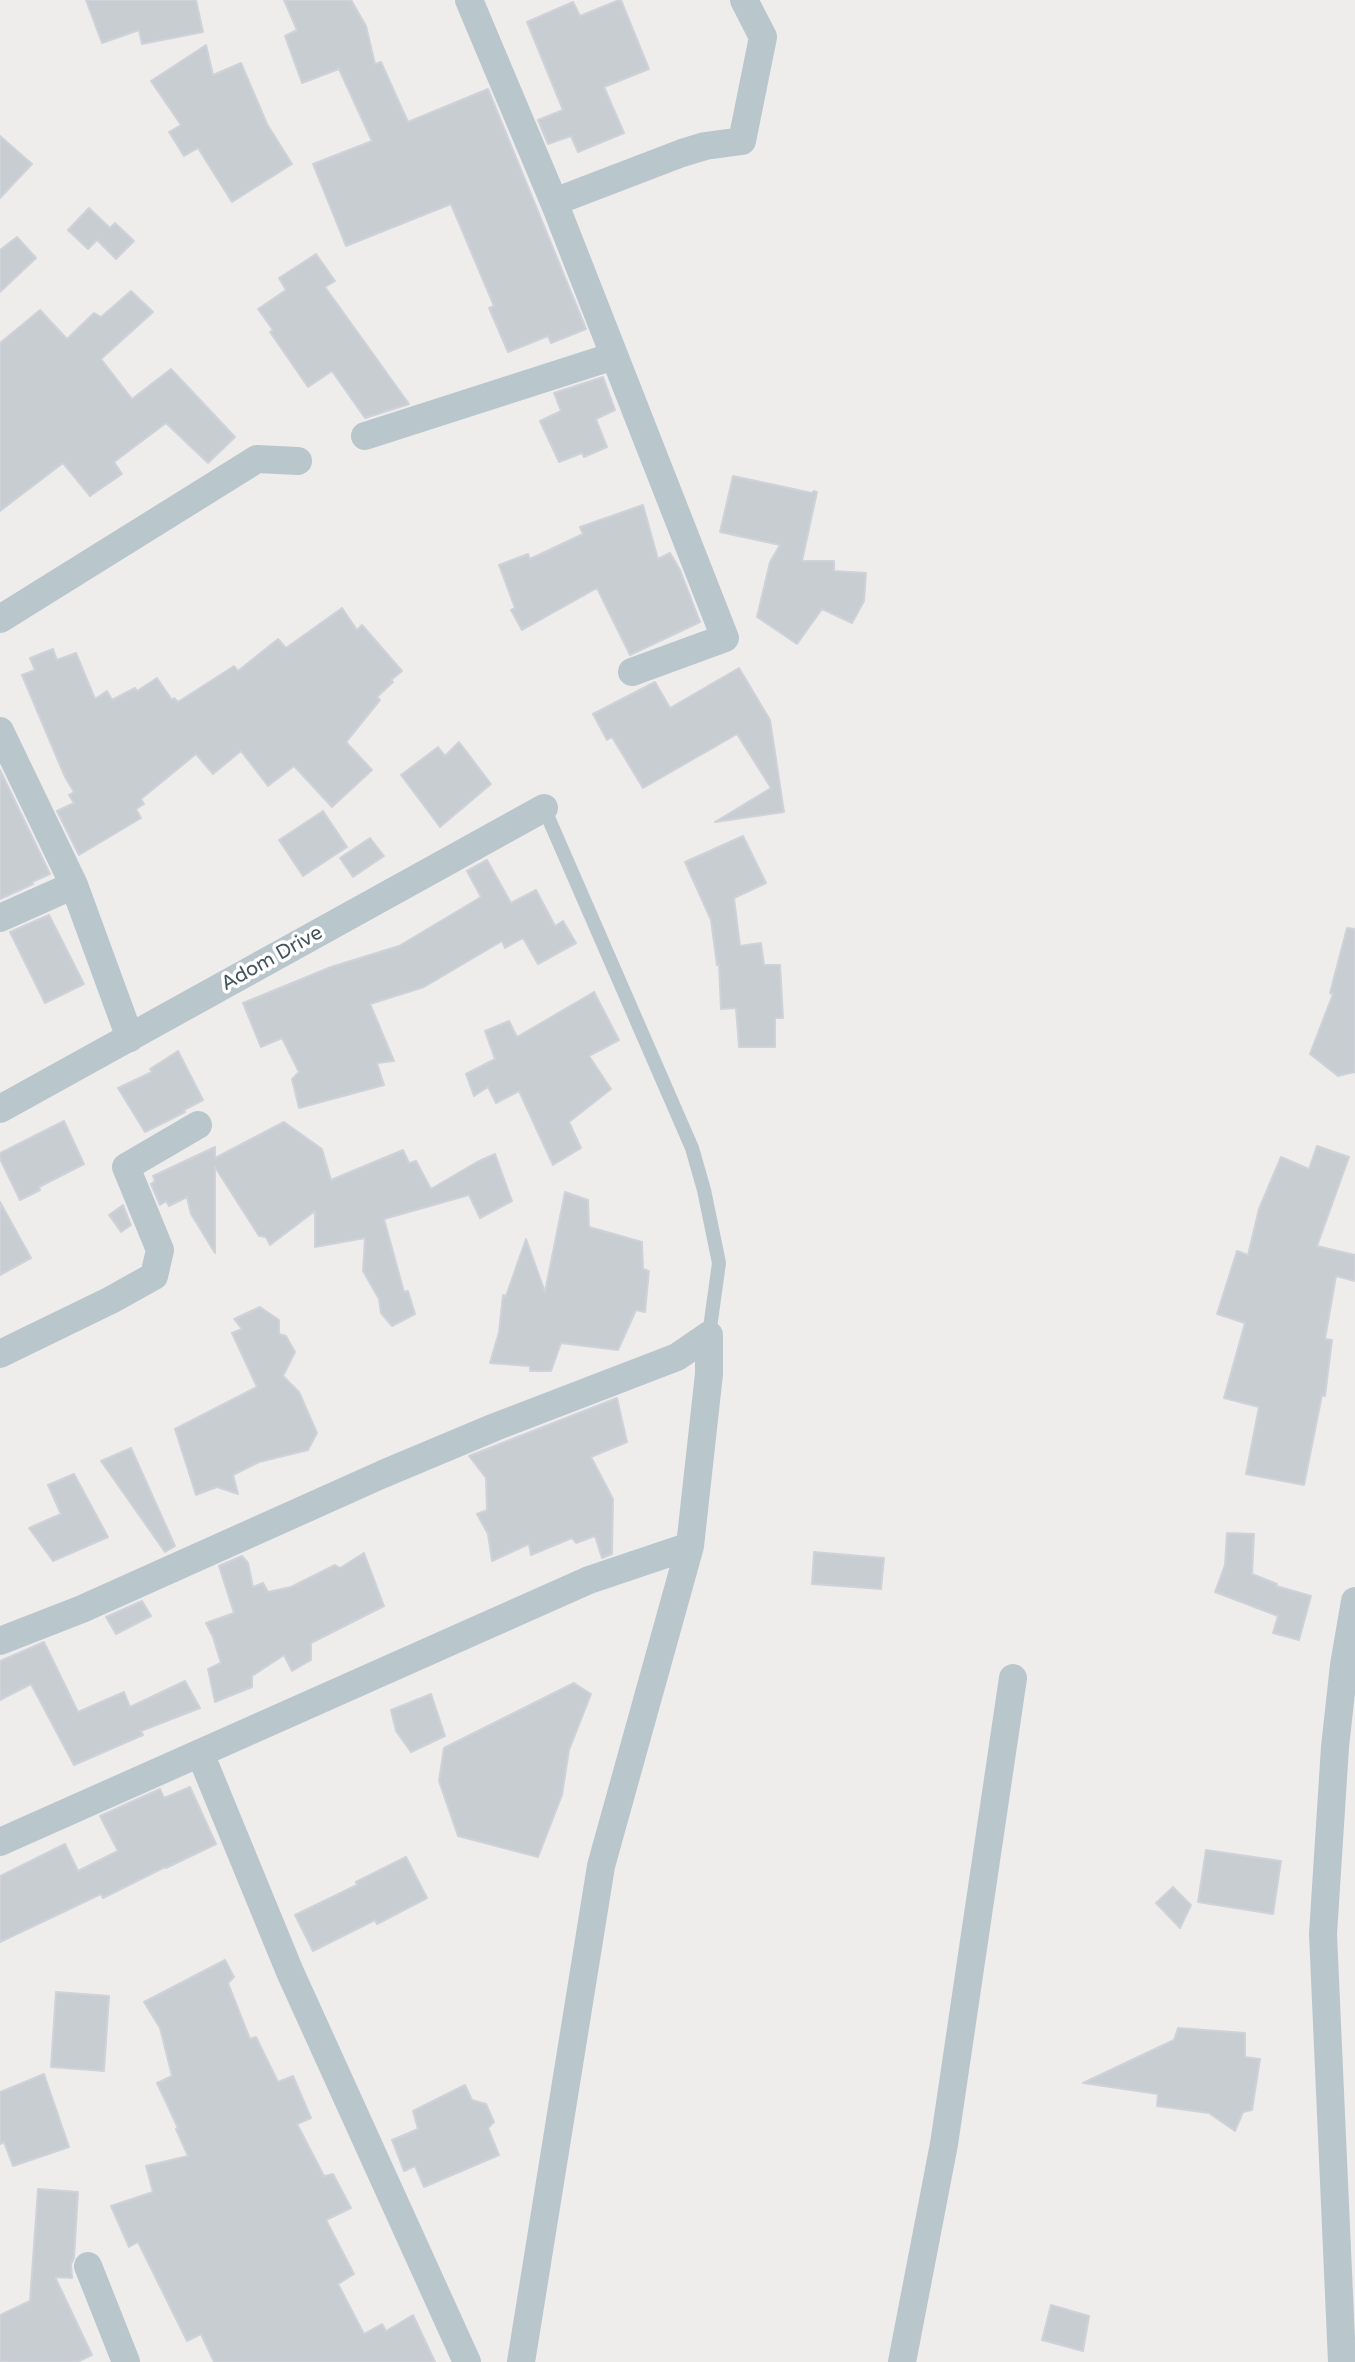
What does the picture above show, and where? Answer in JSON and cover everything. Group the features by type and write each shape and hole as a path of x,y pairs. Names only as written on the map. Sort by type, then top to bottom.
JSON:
{"street":[{"path":"469,0 554,202 725,638 632,672"},
{"path":"554,202 693,149 742,141 763,37 744,0"},
{"path":"365,436 614,356"},
{"path":"0,619 257,459 298,461"},
{"path":"0,731 74,885 130,1038"},
{"name":"Adom Drive","path":"0,1109 544,808"},
{"path":"0,918 74,885"},
{"path":"0,1354 154,1276 160,1250 126,1167 198,1125"},
{"path":"521,2362 601,1866 690,1546 709,1374 709,1335"},
{"path":"0,1641 82,1609 495,1427 677,1357 709,1335"},
{"path":"0,1842 589,1580 690,1546"},
{"path":"1342,2362 1323,1934 1330,1799 1344,1665 1355,1601"},
{"path":"902,2362 944,2144 1013,1678"},
{"path":"200,1753 290,1972 467,2362"},
{"path":"88,2266 126,2362"}],"lane":[{"path":"544,808 692,1148 719,1263 709,1335"}],"building":[{"path":"86,0 196,0 203,32 142,44 139,30 102,43"},
{"path":"284,0 351,0 366,26 375,64 381,62 408,122 488,89 586,329 551,343 548,336 508,352 489,308 494,306 451,204 346,246 313,164 372,141 339,69 302,83 285,36 297,30"},
{"path":"619,0 649,69 604,87 624,133 578,152 571,136 548,144 538,120 563,110 527,22 573,2 580,16"},
{"path":"206,45 213,75 241,63 267,124 292,164 232,202 198,148 184,156 169,132 181,125 151,81"},
{"path":"0,136 32,164 0,198"},
{"path":"89,208 110,228 115,223 134,241 116,259 97,240 88,249 68,230"},
{"path":"17,237 36,258 0,292 0,250"},
{"path":"316,254 335,281 325,287 409,404 365,418 332,371 308,387 270,332 273,330 258,309 286,290 279,278"},
{"path":"131,291 153,312 101,359 132,399 171,369 235,437 208,463 166,423 114,462 122,474 90,496 63,463 0,511 0,343 40,310 67,339 94,313 101,317"},
{"path":"603,377 615,410 596,419 607,447 584,457 582,453 559,462 540,421 561,411 554,393"},
{"path":"733,476 817,492 802,561 834,561 834,571 866,573 864,601 852,623 822,609 797,644 757,617 770,562 780,545 720,532"},
{"path":"643,505 658,559 670,553 700,622 630,655 597,588 522,630 511,610 515,608 499,565 528,554 530,559 583,534 580,527"},
{"path":"342,608 357,630 362,625 402,671 377,697 380,700 346,742 372,770 332,807 294,766 268,786 241,751 213,774 196,754 141,799 144,804 136,809 141,818 79,855 57,811 74,803 69,795 74,792 22,675 35,670 30,658 53,649 57,660 76,653 95,699 107,691 112,700 135,688 137,691 157,678 172,700 174,698 178,702 234,666 238,671 278,639 286,648"},
{"path":"739,668 770,720 784,812 715,822 771,788 737,734 643,788 612,737 607,740 593,714 655,682 670,708"},
{"path":"459,742 491,784 440,827 401,775 438,747 445,756"},
{"path":"0,770 50,874 0,899"},
{"path":"323,811 347,847 303,876 279,840"},
{"path":"743,836 766,883 734,898 740,946 761,943 764,965 780,965 783,1018 775,1018 775,1047 739,1047 736,1008 721,1009 719,964 711,920 685,862"},
{"path":"370,838 384,856 353,877 340,858"},
{"path":"487,860 511,903 536,890 555,926 563,921 576,943 538,964 523,938 505,948 502,941 424,987 370,1004 394,1061 377,1063 384,1085 299,1108 292,1079 299,1072 282,1038 261,1047 243,1003 331,967 399,946 481,897 467,871"},
{"path":"49,915 84,984 45,1003 10,932"},
{"path":"1347,928 1355,929 1355,1072 1338,1076 1310,1054 1333,994 1330,993"},
{"path":"594,992 619,1040 589,1056 611,1089 569,1122 581,1148 553,1165 519,1091 496,1103 488,1087 474,1096 466,1074 495,1059 485,1031 509,1021 517,1037"},
{"path":"178,1051 203,1100 145,1132 118,1088 152,1072 150,1069"},
{"path":"64,1121 84,1164 20,1200 0,1153"},
{"path":"284,1122 322,1149 331,1180 403,1150 409,1163 416,1161 431,1189 495,1154 512,1201 480,1218 469,1195 384,1219 404,1292 408,1291 415,1314 392,1326 381,1313 379,1299 363,1271 365,1238 315,1247 315,1211 270,1245 266,1237 259,1236 215,1167 215,1253 191,1214 187,1197 169,1206 166,1201 160,1205 151,1184 155,1181 153,1176 215,1147 215,1158"},
{"path":"1317,1146 1349,1157 1317,1246 1355,1255 1355,1281 1336,1276 1325,1339 1332,1340 1325,1396 1322,1395 1304,1485 1246,1474 1259,1407 1224,1398 1245,1323 1217,1314 1237,1251 1248,1255 1259,1209 1281,1157 1309,1169"},
{"path":"565,1192 588,1200 589,1227 642,1242 643,1269 649,1271 645,1312 636,1310 618,1350 561,1343 551,1371 530,1371 530,1366 490,1363 499,1332 503,1295 506,1296 526,1239 545,1292"},
{"path":"0,1202 31,1258 0,1275"},
{"path":"123,1205 131,1225 121,1232 109,1215"},
{"path":"260,1307 279,1320 279,1334 286,1336 295,1352 283,1376 299,1392 317,1433 308,1450 259,1462 233,1475 238,1494 217,1487 196,1495 175,1429 257,1387 232,1333 242,1329 234,1319"},
{"path":"617,1398 627,1442 591,1457 613,1499 612,1554 602,1558 595,1536 576,1543 572,1538 531,1555 529,1544 492,1561 488,1534 477,1514 487,1510 486,1478 469,1456"},
{"path":"131,1448 175,1546 165,1552 101,1461"},
{"path":"74,1474 108,1537 53,1561 29,1528 61,1514 48,1485"},
{"path":"1227,1533 1254,1534 1252,1574 1276,1586 1311,1596 1299,1640 1273,1633 1278,1616 1215,1592 1225,1565"},
{"path":"814,1552 884,1558 881,1589 812,1584"},
{"path":"364,1553 384,1606 311,1643 311,1660 292,1671 284,1655 252,1676 252,1687 215,1702 208,1669 221,1663 206,1623 234,1613 219,1566 242,1556 248,1563 253,1587 263,1583 268,1592 291,1587 335,1565 340,1568"},
{"path":"142,1601 151,1616 116,1634 106,1617"},
{"path":"44,1642 78,1712 124,1692 130,1707 185,1681 200,1708 141,1731 143,1735 74,1765 31,1684 0,1700 0,1661"},
{"path":"574,1683 591,1694 569,1750 562,1795 538,1857 458,1836 439,1781 444,1748"},
{"path":"431,1694 445,1736 411,1752 396,1731 391,1710"},
{"path":"190,1787 216,1844 103,1898 101,1894 0,1942 0,1876 65,1844 78,1871 118,1851 100,1816 160,1789 164,1798"},
{"path":"1206,1850 1281,1861 1273,1914 1198,1902"},
{"path":"406,1857 427,1898 377,1924 375,1920 313,1951 295,1915"},
{"path":"1173,1887 1191,1905 1180,1928 1156,1903"},
{"path":"225,1960 234,1977 228,1983 250,2039 256,2037 278,2082 293,2076 311,2118 297,2124 324,2176 333,2174 351,2208 326,2220 354,2274 338,2284 364,2334 382,2324 386,2331 413,2315 435,2362 214,2362 201,2334 187,2341 138,2242 129,2247 111,2206 153,2192 146,2166 188,2156 157,2083 172,2076 160,2028 144,2002"},
{"path":"56,1992 109,1996 104,2071 51,2067"},
{"path":"1178,2028 1245,2033 1245,2057 1260,2059 1252,2110 1243,2112 1235,2131 1209,2113 1157,2106 1158,2094 1083,2083 1174,2040"},
{"path":"44,2074 69,2147 13,2166 4,2142 0,2144 0,2092"},
{"path":"465,2085 472,2100 486,2104 494,2122 488,2128 499,2155 424,2187 415,2166 404,2171 392,2140 418,2129 413,2111"},
{"path":"38,2189 78,2192 72,2278 55,2277 92,2355 77,2362 0,2362 0,2315 30,2301"},
{"path":"1051,2305 1089,2316 1083,2351 1042,2340"}]}
